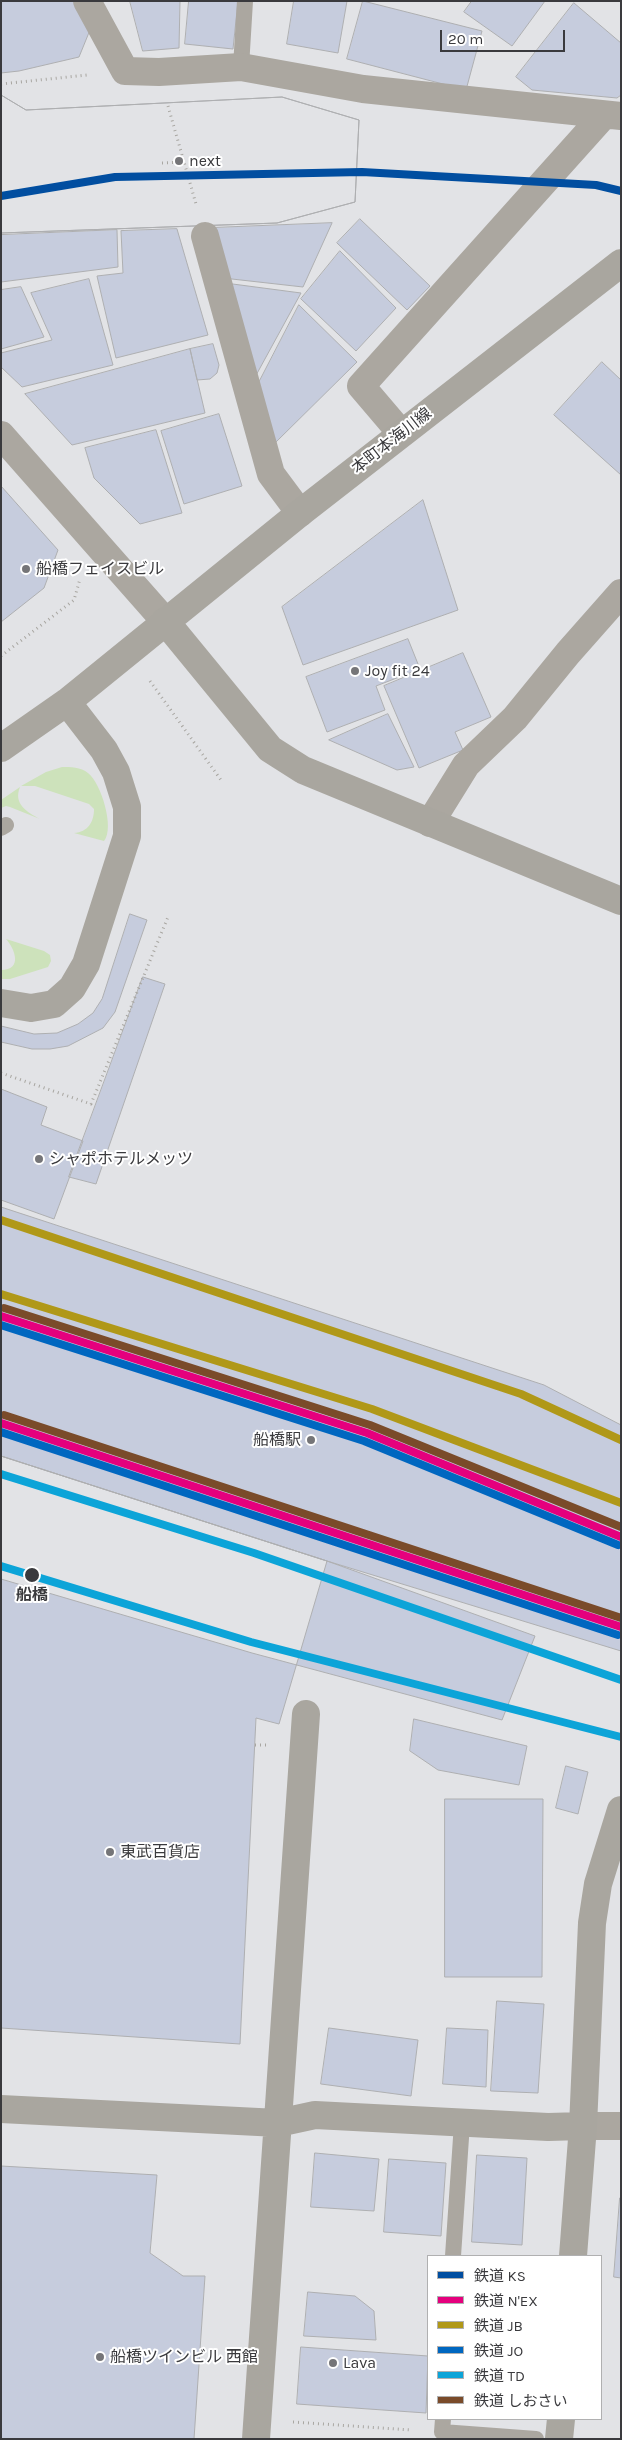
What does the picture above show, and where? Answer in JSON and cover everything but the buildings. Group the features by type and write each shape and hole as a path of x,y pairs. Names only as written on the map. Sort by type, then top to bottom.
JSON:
{"street":[{"path":"87,1 125,71 159,72 241,66 363,89 613,116"},
{"path":"401,433 361,386 613,116"},
{"path":"205,236 271,474 300,513"},
{"name":"本町本海川線","path":"1,748 67,702 300,513 621,263"},
{"path":"1,435 165,621 270,749 304,770 621,901"},
{"path":"430,823 466,765 515,718 568,653 621,593"},
{"path":"1,1003 31,1008 54,1004 72,988 86,964 127,836 127,807 116,772 104,750 67,702"},
{"path":"256,2439 306,1714"},
{"path":"573,2255 583,2126 592,1924 598,1884 621,1810"},
{"path":"1,2109 278,2123 315,2115 462,2123 621,2126"},
{"path":"559,2439 561,2420"}],"lane":[{"path":"241,66 246,1"},
{"path":"453,2255 462,2123"},
{"path":"442,2425 536,2439"}],"path":[{"path":"1,84 125,71"},
{"path":"159,72 205,236"},
{"path":"162,163 184,162"},
{"path":"1,656 74,600 81,574"},
{"path":"148,678 221,780"},
{"path":"1,1073 91,1104 168,917"},
{"path":"289,2422 442,2425"}],"green space":[{"path":"62,767 85,771 98,786 107,816 107,835 104,841 74,833 83,831 89,826 93,818 94,809 89,804 35,786 21,786 46,772"},
{"path":"20,787 18,798 22,807 40,819 10,807 1,808 1,800"},
{"path":"6,939 44,951 50,955 51,961 48,967 10,979 1,979 1,970 12,967 15,963 14,953"}],"rail line":[{"name":"KS","path":"1,196 115,177 362,172 596,185 621,191"},
{"name":"JB","path":"1,1220 521,1394 621,1440"},
{"name":"JB","path":"1,1294 372,1409 621,1503"},
{"name":"しおさい","path":"4,1308 370,1425 621,1527"},
{"name":"N'EX","path":"1,1316 367,1433 621,1537"},
{"name":"JO","path":"1,1325 364,1441 618,1545"},
{"name":"しおさい","path":"4,1415 621,1618"},
{"name":"N'EX","path":"1,1423 621,1627"},
{"name":"JO","path":"1,1432 618,1635"},
{"name":"TD","path":"1,1474 254,1553 621,1680"},
{"name":"TD","path":"1,1566 251,1642 621,1737"}],"place":[{"name":"next","path":"179,161"},
{"name":"船橋フェイスビル","path":"26,569"},
{"name":"Joy fit 24","path":"355,671"},
{"name":"シャポホテルメッツ","path":"39,1159"},
{"name":"船橋駅","path":"311,1440"},
{"name":"船橋","path":"32,1575"},
{"name":"東武百貨店","path":"110,1852"},
{"name":"船橋ツインビル 西館","path":"100,2357"},
{"name":"Lava","path":"333,2363"}]}
